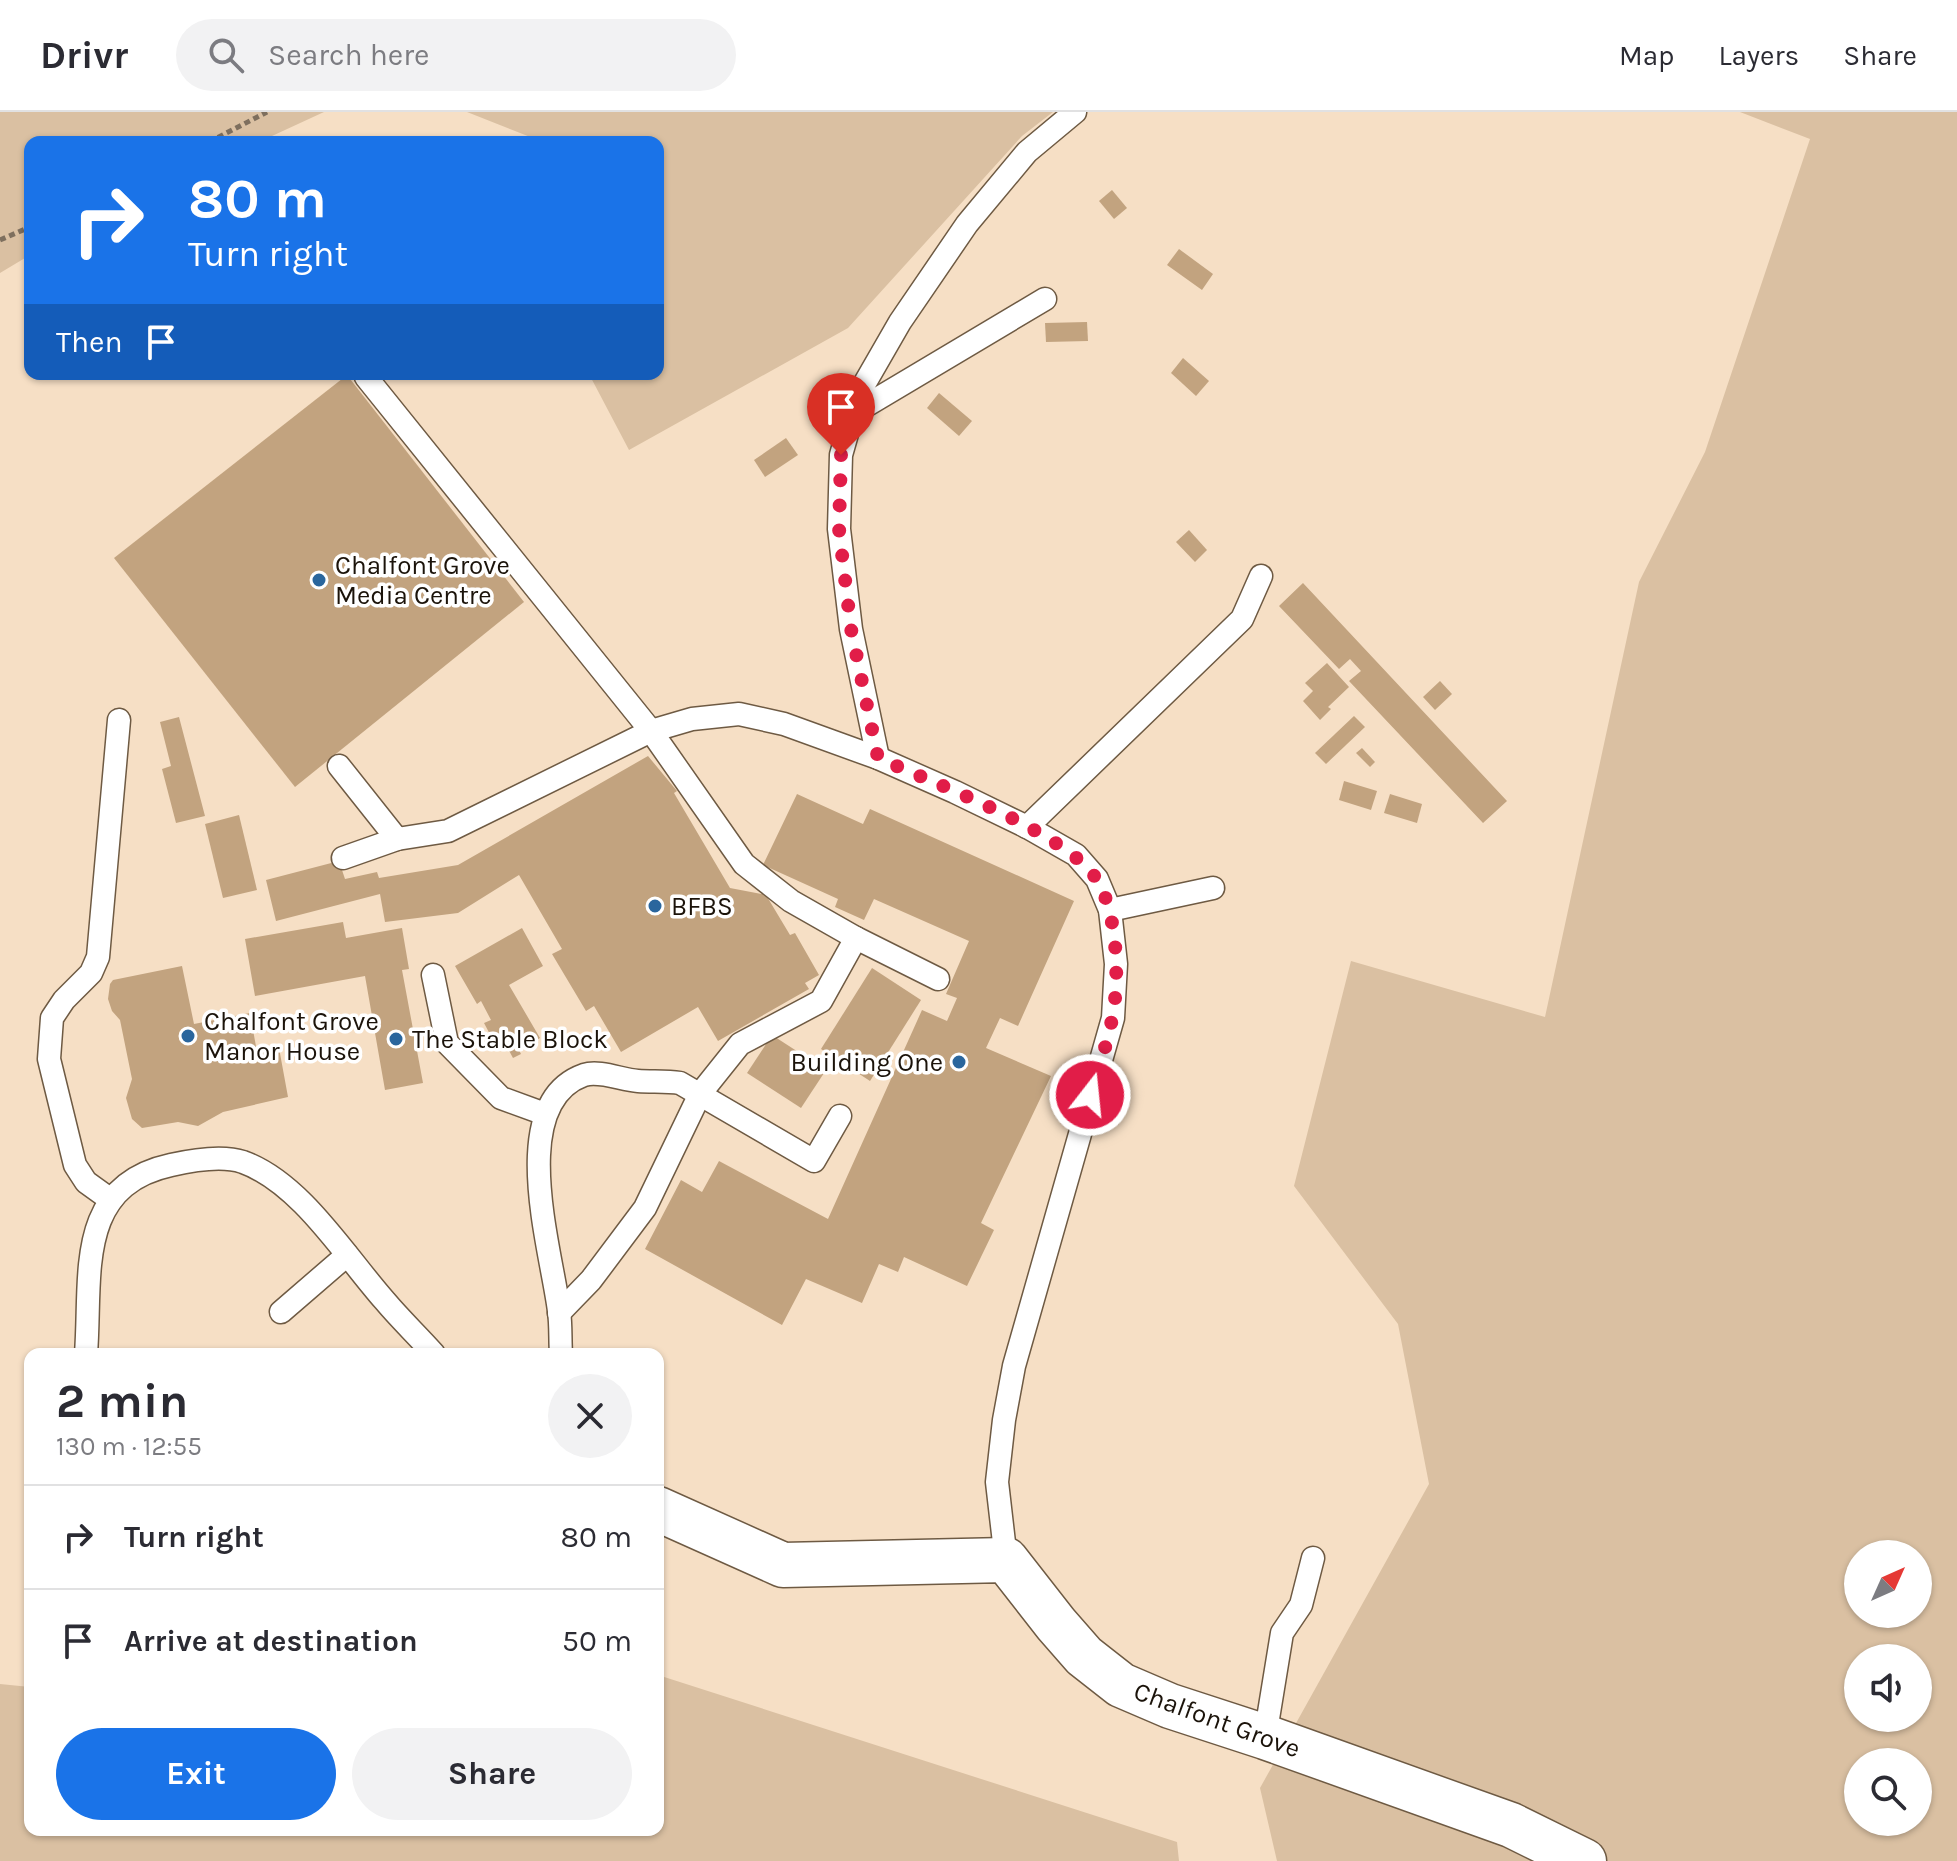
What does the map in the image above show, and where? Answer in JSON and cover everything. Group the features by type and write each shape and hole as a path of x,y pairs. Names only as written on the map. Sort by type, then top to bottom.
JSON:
{"street":[{"path":"664,1512 783,1565 1006,1560"},
{"name":"Chalfont Grove","path":"1006,1560 1084,1656 1121,1685 1170,1706 1511,1825 1584,1861"}],"lane":[{"path":"878,758 851,629 839,529 841,455 852,414 858,395 900,322 967,224 1027,152 1075,112"},
{"path":"852,414 1045,299"},
{"path":"368,380 651,731 744,864 791,901 938,979"},
{"path":"1027,827 1242,619 1261,576"},
{"path":"343,858 397,839 448,831 651,731 692,719 739,714 784,724 878,758 1027,827 1076,855 1097,879 1110,910 1116,964 1113,1018 1014,1366 997,1482 1006,1560"},
{"path":"111,1200 86,1182 75,1165 54,1084 49,1037 52,1018 64,1000 91,973 98,957 119,720"},
{"path":"339,766 397,839"},
{"path":"1110,910 1213,888"},
{"path":"559,1313 591,1280 645,1208 700,1094 740,1044 821,1001 856,938"},
{"path":"433,975 447,1043 501,1098 545,1114"},
{"path":"561,1348 559,1313 544,1225 537,1159 545,1114 565,1085 587,1074 680,1083 814,1161 840,1116"},
{"path":"86,1348 95,1232 101,1213 123,1186 158,1168 214,1159 240,1161 268,1173 301,1202 429,1348"},
{"path":"281,1312 347,1255"},
{"path":"1265,1737 1282,1633 1301,1605 1313,1558"}],"path":[{"path":"221,136 267,112"},
{"path":"0,240 24,230"}],"shaded area":[{"path":"0,112 324,112 272,136 24,136 24,259 0,273"},
{"path":"467,112 1053,112 1022,136 848,328 629,450 592,380 664,380 664,136 528,136"},
{"path":"1740,112 1957,112 1957,1861 1277,1861 1260,1788 1429,1484 1398,1324 1294,1186 1351,961 1545,1017 1639,582 1705,452 1810,139"},
{"path":"664,1677 1177,1842 1179,1861 0,1861 0,1684 24,1686 24,1836 664,1836"}],"building":[{"path":"1112,190 1127,208 1114,219 1099,201"},
{"path":"1179,249 1213,274 1202,290 1167,265"},
{"path":"1087,322 1088,341 1046,342 1045,323"},
{"path":"1183,358 1209,381 1196,396 1171,373"},
{"name":"Chalfont Grove Media Centre","path":"341,380 351,380 524,602 295,787 114,558"},
{"path":"939,393 972,421 959,436 927,408"},
{"path":"786,438 798,455 765,477 754,460"},
{"path":"1189,530 1207,550 1195,562 1176,542"},
{"path":"1303,583 1507,801 1483,823 1349,681 1361,671 1350,659 1339,669 1279,606"},
{"path":"1327,663 1349,687 1328,707 1331,709 1320,720 1303,701 1313,691 1305,683"},
{"path":"1440,681 1452,694 1435,710 1423,697"},
{"path":"1354,716 1365,727 1326,764 1315,753"},
{"path":"179,717 205,816 176,823 162,769 171,766 160,722"},
{"path":"1362,748 1375,762 1370,767 1356,753"},
{"name":"BFBS","path":"648,756 677,791 674,793 730,888 766,895 790,935 795,933 819,975 805,983 809,989 718,1041 698,1007 621,1052 594,1006 586,1011 552,954 562,949 519,875 458,913 385,922 380,894 276,921 266,880 339,861 345,879 377,872 379,878 458,865"},
{"path":"1344,781 1377,791 1371,810 1339,800"},
{"name":"Building One","path":"797,794 863,824 870,809 1074,901 1018,1026 1000,1018 986,1048 1051,1076 981,1223 994,1230 967,1286 904,1257 898,1272 879,1264 862,1303 806,1279 782,1325 645,1249 681,1180 702,1192 719,1161 828,1219 922,1010 947,1021 957,998 946,994 969,941 874,899 864,920 835,907 838,899 763,865"},
{"path":"1390,794 1422,804 1417,823 1384,813"},
{"path":"239,815 257,890 223,898 205,824"},
{"name":"The Stable Block","path":"343,922 346,938 402,928 409,969 402,970 423,1083 385,1090 365,976 255,996 245,939"},
{"path":"522,928 543,966 509,985 540,1038 519,1050 521,1054 513,1058 501,1036 493,1040 484,1023 491,1020 481,1001 477,1004 455,966"},
{"name":"Chalfont Grove Manor House","path":"182,966 194,1024 250,1013 257,1052 279,1048 288,1097 223,1112 198,1126 178,1122 142,1128 132,1119 126,1098 132,1079 120,1020 112,1011 108,999 110,984 113,980"},
{"path":"872,968 921,1000 870,1081 821,1049"},
{"path":"772,1035 826,1070 801,1108 747,1073"}],"place":[{"name":"Chalfont Grove Media Centre","path":"319,580"},
{"name":"BFBS","path":"655,906"},
{"name":"Chalfont Grove Manor House","path":"188,1036"},
{"name":"The Stable Block","path":"396,1039"},
{"name":"Building One","path":"959,1062"}],"route":[{"path":"841,455 839,529 851,629 878,758 1027,827 1076,855 1097,879 1110,910 1116,964 1113,1018 1090,1095"}]}
